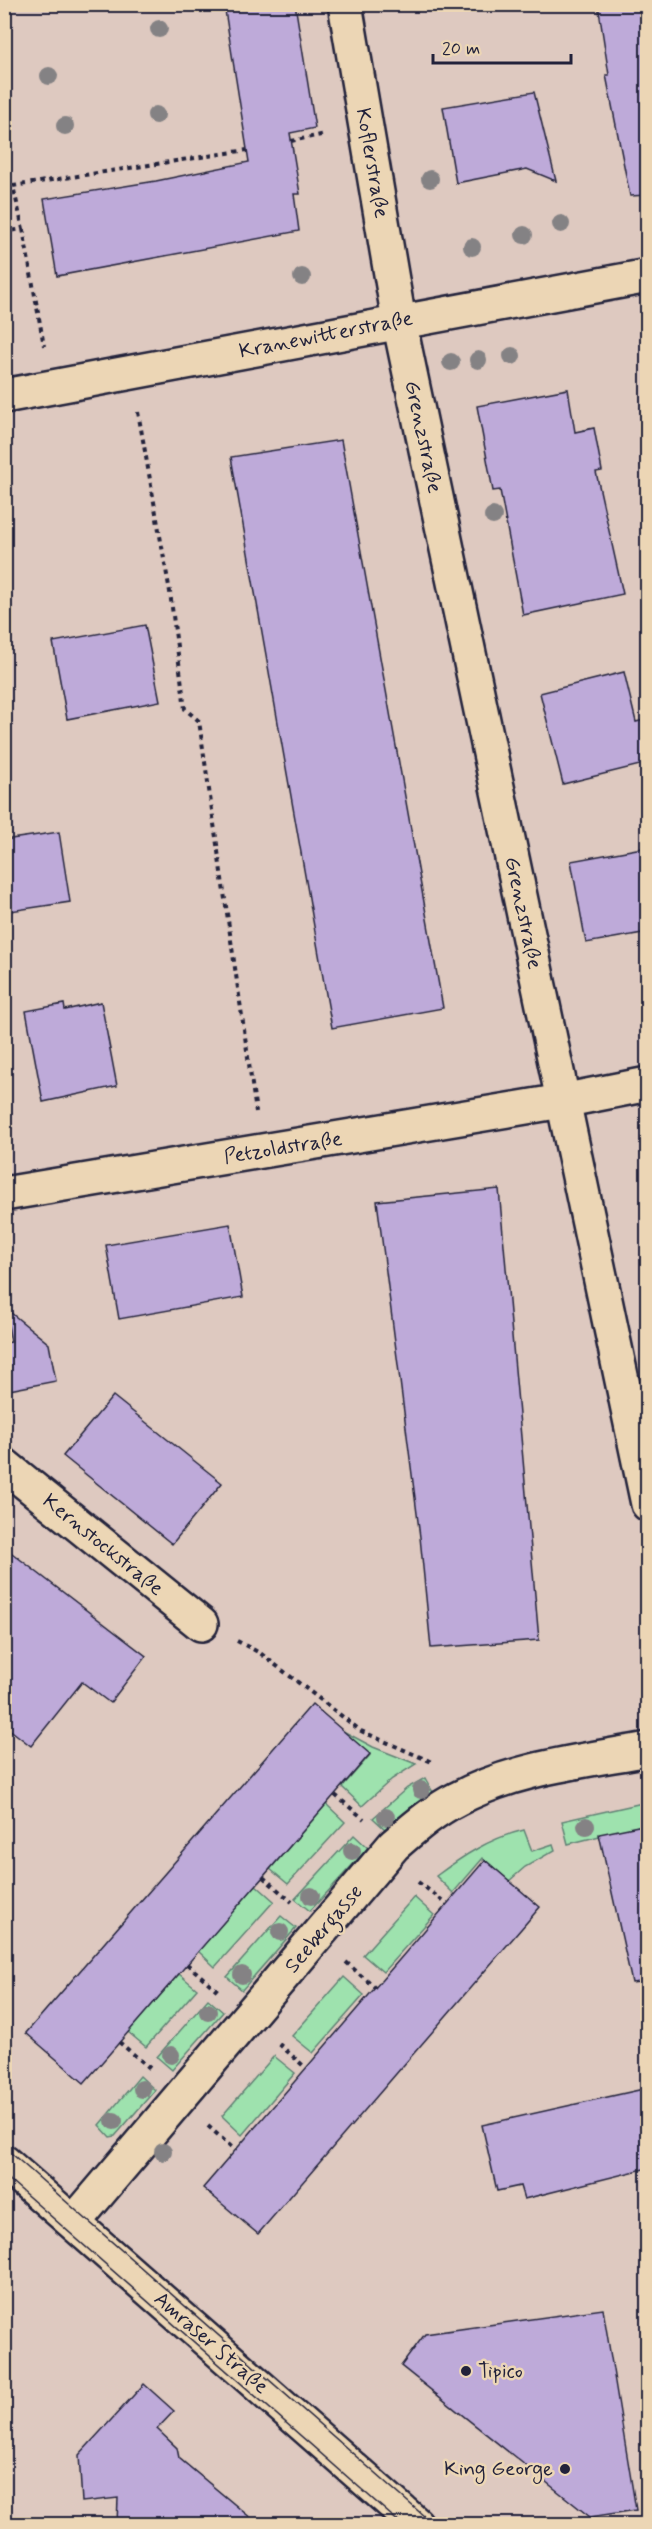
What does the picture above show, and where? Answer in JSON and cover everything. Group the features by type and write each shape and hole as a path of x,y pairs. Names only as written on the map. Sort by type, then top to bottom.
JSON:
{"street":[{"name":"Koflerstraße","path":"345,4 399,321"},
{"name":"Kranewitterstraße","path":"4,396 648,276"},
{"name":"Grenzstraße","path":"399,321 648,1504"},
{"name":"Petzoldstraße","path":"4,1194 562,1101 648,1084"},
{"name":"Kernstockstraße","path":"4,1466 201,1624"},
{"name":"Seebergasse","path":"74,2222 394,1845 423,1820 457,1798 492,1784 534,1771 648,1749"},
{"name":"Amraser Straße","path":"4,2162 416,2524"}],"path":[{"path":"52,387 14,186 247,150"},
{"path":"4,232 23,229"},
{"path":"131,372 170,592 185,709 199,720 262,1152"},
{"path":"201,1624 260,1653 361,1731 434,1763"},
{"path":"334,1795 355,1812"},
{"path":"263,1877 281,1893"},
{"path":"418,1882 447,1904"},
{"path":"346,1962 375,1988"},
{"path":"187,1964 205,1980"},
{"path":"120,2042 137,2057"},
{"path":"276,2042 306,2068"},
{"path":"206,2123 236,2150"}],"green space":[{"path":"343,1731 373,1747 416,1764 392,1779 362,1806 342,1787 370,1755"},
{"path":"425,1778 434,1794 386,1830 373,1818 407,1788"},
{"path":"647,1802 647,1824 568,1844 562,1821"},
{"path":"326,1804 345,1822 288,1884 270,1869"},
{"path":"524,1830 532,1851 553,1844 555,1850 525,1867 509,1881 483,1858 453,1893 436,1876 477,1849"},
{"path":"354,1835 368,1848 310,1911 295,1899"},
{"path":"256,1885 274,1901 215,1967 198,1951"},
{"path":"414,1897 434,1915 383,1972 363,1955"},
{"path":"281,1916 296,1928 242,1990 227,1977"},
{"path":"179,1974 197,1989 146,2047 128,2032"},
{"path":"344,1977 364,1995 313,2053 292,2036"},
{"path":"208,1999 223,2012 172,2070 157,2057"},
{"path":"274,2056 295,2073 242,2135 222,2116"},
{"path":"140,2076 155,2090 115,2136 110,2137 99,2125"}],"building":[{"path":"224,4 295,4 315,128 290,133 300,194 294,194 299,231 57,276 44,199 156,181 249,162"},
{"path":"598,4 648,4 648,195 630,196 606,75 609,75"},
{"path":"534,92 556,181 527,169 456,183 443,107"},
{"path":"568,389 575,432 594,428 602,471 596,472 623,594 523,615 500,490 493,491 477,406"},
{"path":"341,440 443,1008 332,1028 231,457"},
{"path":"145,625 160,701 67,719 53,642"},
{"path":"624,672 636,722 648,719 648,763 563,784 540,693"},
{"path":"59,832 70,902 4,912 4,840"},
{"path":"648,847 648,932 586,943 571,861"},
{"path":"101,1002 117,1086 43,1102 26,1011 64,1004 65,1010"},
{"path":"499,1189 539,1640 431,1648 420,1537 377,1201"},
{"path":"230,1224 243,1297 119,1319 106,1245"},
{"path":"5,1308 49,1344 56,1381 4,1391 4,1343 11,1342"},
{"path":"113,1396 222,1483 172,1544 63,1456"},
{"path":"4,1547 146,1656 110,1703 82,1682 31,1746 4,1725"},
{"path":"312,1704 370,1754 84,2083 26,2033"},
{"path":"648,1824 648,1981 632,1983 599,1834"},
{"path":"485,1860 540,1907 258,2234 203,2188"},
{"path":"648,2088 648,2168 524,2199 520,2186 497,2191 482,2125"},
{"path":"603,2309 636,2510 590,2517 401,2366 425,2334"},
{"path":"144,2384 174,2411 157,2429 177,2448 179,2458 258,2524 117,2524 118,2498 82,2502 79,2455"}],"tram line":[{"path":"4,2147 433,2524"},
{"path":"4,2175 401,2524"}],"place":[{"name":"Tipico","path":"466,2371"},
{"name":"King George","path":"565,2469"}]}
